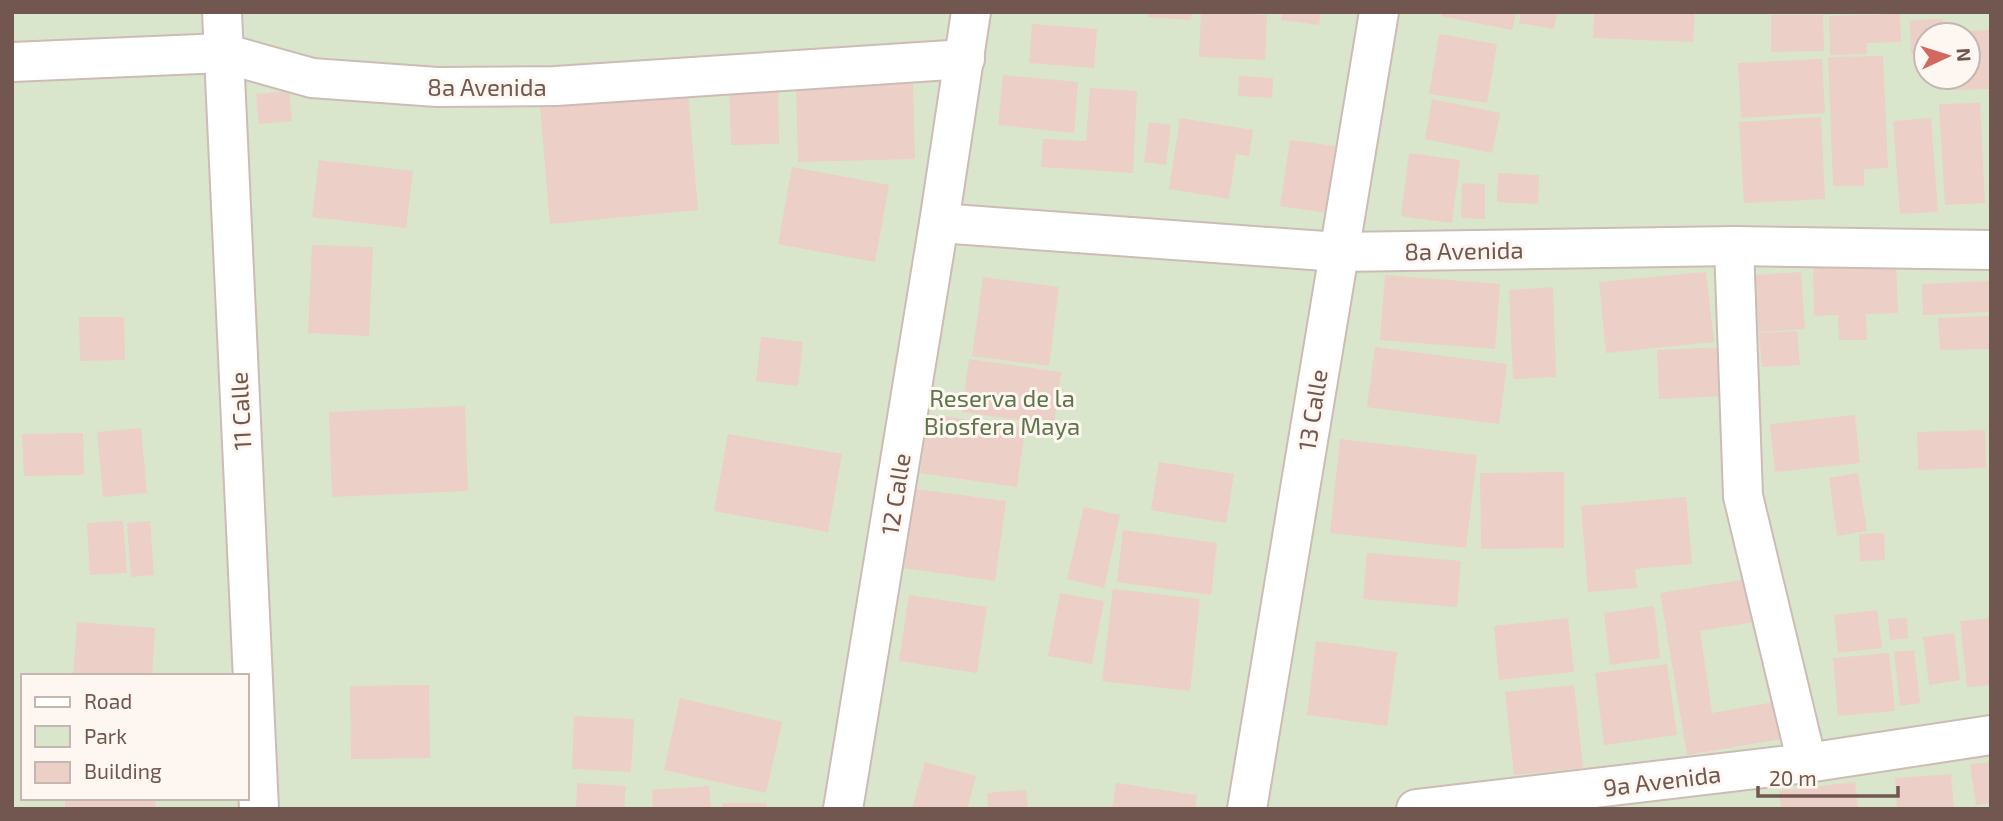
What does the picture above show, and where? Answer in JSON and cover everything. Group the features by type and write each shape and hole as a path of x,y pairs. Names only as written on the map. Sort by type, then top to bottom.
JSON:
{"street":[{"name":"11 Calle","path":"222,12 259,809"},
{"name":"12 Calle","path":"843,809 971,12"},
{"name":"13 Calle","path":"1247,809 1379,12"},
{"name":"8a Avenida","path":"12,62 223,52 312,78 437,87 569,85 965,59"},
{"name":"8a Avenida","path":"939,223 1338,252 1734,246 1991,250"},
{"path":"1734,246 1743,496 1807,763"},
{"name":"9a Avenida","path":"1416,809 1807,763 1991,735"}],"green space":[{"name":"Reserva de la Biosfera Maya","path":"12,12 1991,12 1991,809 12,809"}],"building":[{"path":"1148,12 1192,12 1191,20 1148,17"},
{"path":"1201,12 1267,15 1265,60 1199,57"},
{"path":"1282,12 1321,12 1319,25 1281,20"},
{"path":"1442,12 1516,12 1512,30 1441,16"},
{"path":"1521,12 1557,12 1554,29 1519,23"},
{"path":"1594,12 1695,12 1693,42 1593,38"},
{"path":"1900,14 1901,42 1867,43 1867,54 1830,55 1829,16"},
{"path":"1771,15 1823,15 1824,51 1771,52"},
{"path":"1910,20 1943,21 1912,21 1912,54 1911,54"},
{"path":"1032,24 1097,29 1094,68 1029,63"},
{"path":"1982,30 1991,30 1991,89 1982,89"},
{"path":"1439,34 1497,44 1487,103 1429,94"},
{"path":"1883,56 1888,168 1864,169 1864,186 1833,186 1828,57"},
{"path":"1822,59 1825,113 1741,118 1738,63"},
{"path":"1003,75 1078,82 1074,133 998,125"},
{"path":"1239,76 1273,78 1272,98 1238,96"},
{"path":"778,82 779,144 731,145 729,84"},
{"path":"913,84 915,159 798,162 796,86"},
{"path":"1090,88 1137,91 1133,173 1041,167 1043,139 1086,141"},
{"path":"289,91 292,121 259,124 256,94"},
{"path":"688,93 698,210 550,224 540,106"},
{"path":"1432,99 1500,113 1492,153 1425,139"},
{"path":"1980,103 1985,203 1945,205 1939,104"},
{"path":"1821,117 1825,199 1744,203 1739,122"},
{"path":"1180,118 1253,130 1249,156 1236,154 1229,199 1169,189"},
{"path":"1931,118 1938,212 1900,214 1893,121"},
{"path":"1149,122 1171,125 1166,165 1144,162"},
{"path":"1290,140 1335,146 1326,213 1280,206"},
{"path":"1409,153 1460,160 1452,223 1401,216"},
{"path":"319,160 413,171 406,228 312,217"},
{"path":"792,167 889,185 875,262 778,244"},
{"path":"1498,173 1539,175 1538,204 1497,202"},
{"path":"1462,183 1485,184 1485,219 1461,218"},
{"path":"312,245 373,247 369,336 308,333"},
{"path":"1896,261 1898,313 1866,314 1867,340 1839,340 1838,315 1814,316 1813,263"},
{"path":"1706,272 1714,342 1606,353 1599,282"},
{"path":"1801,272 1805,329 1759,332 1755,275"},
{"path":"1385,275 1500,284 1495,349 1380,340"},
{"path":"983,277 1059,287 1049,366 972,356"},
{"path":"1991,281 1991,312 1923,315 1922,284"},
{"path":"1553,287 1556,377 1513,379 1509,290"},
{"path":"1991,316 1991,349 1940,350 1938,318"},
{"path":"79,317 124,317 125,360 80,361"},
{"path":"1797,331 1800,365 1762,367 1759,333"},
{"path":"761,337 803,342 798,386 756,381"},
{"path":"1375,347 1507,364 1499,424 1367,407"},
{"path":"1725,347 1727,396 1659,399 1657,350"},
{"path":"969,359 1061,372 1054,425 962,412"},
{"path":"465,406 468,491 332,497 329,412"},
{"path":"929,414 1025,428 1017,487 920,473"},
{"path":"1855,415 1860,463 1775,472 1770,424"},
{"path":"141,428 147,493 103,497 97,432"},
{"path":"1985,430 1986,468 1918,470 1917,432"},
{"path":"83,433 84,475 24,476 22,434"},
{"path":"728,434 842,454 828,532 714,511"},
{"path":"1340,439 1477,455 1466,548 1330,533"},
{"path":"1159,462 1234,474 1226,523 1151,510"},
{"path":"1564,472 1564,548 1481,549 1480,473"},
{"path":"1858,473 1867,531 1837,536 1829,478"},
{"path":"915,489 1006,501 995,581 904,568"},
{"path":"1686,497 1692,564 1635,569 1637,588 1588,592 1581,506"},
{"path":"1084,507 1120,515 1104,588 1067,579"},
{"path":"123,521 127,573 90,575 87,523"},
{"path":"150,521 154,575 131,577 127,523"},
{"path":"1123,530 1217,543 1211,595 1117,582"},
{"path":"1884,533 1885,560 1860,561 1859,534"},
{"path":"1367,553 1461,561 1457,607 1363,599"},
{"path":"1747,579 1754,622 1700,631 1712,713 1774,702 1781,739 1687,755 1660,593"},
{"path":"1113,589 1200,599 1190,691 1102,681"},
{"path":"1060,593 1104,601 1092,664 1048,656"},
{"path":"909,595 987,607 977,673 899,661"},
{"path":"1654,606 1660,658 1610,665 1604,613"},
{"path":"1877,610 1882,648 1838,653 1834,615"},
{"path":"1568,618 1574,672 1499,680 1494,626"},
{"path":"1907,618 1908,638 1890,640 1888,619"},
{"path":"1991,618 1991,685 1967,687 1960,621"},
{"path":"77,622 155,628 152,674 73,674"},
{"path":"1954,633 1960,680 1929,685 1923,637"},
{"path":"1316,641 1397,652 1387,726 1307,715"},
{"path":"1914,650 1920,703 1900,706 1894,652"},
{"path":"1889,653 1895,711 1838,716 1833,658"},
{"path":"1667,664 1677,735 1604,745 1595,673"},
{"path":"429,685 430,758 351,759 350,686"},
{"path":"1574,685 1583,768 1514,775 1505,692"},
{"path":"680,698 782,722 766,793 664,770"},
{"path":"574,716 634,719 631,772 572,769"},
{"path":"925,762 976,776 967,809 912,809"},
{"path":"1991,762 1991,803 1976,805 1970,764"},
{"path":"1951,774 1954,809 1897,809 1895,778"},
{"path":"1855,782 1858,809 1781,809 1779,791"},
{"path":"577,783 626,786 624,809 576,809"},
{"path":"1116,783 1197,795 1195,809 1112,809"},
{"path":"709,786 711,809 653,809 652,790"},
{"path":"1026,790 1028,809 988,809 987,793"},
{"path":"155,800 156,809 65,809 65,801"},
{"path":"722,803 767,803 766,809 722,809"}]}
